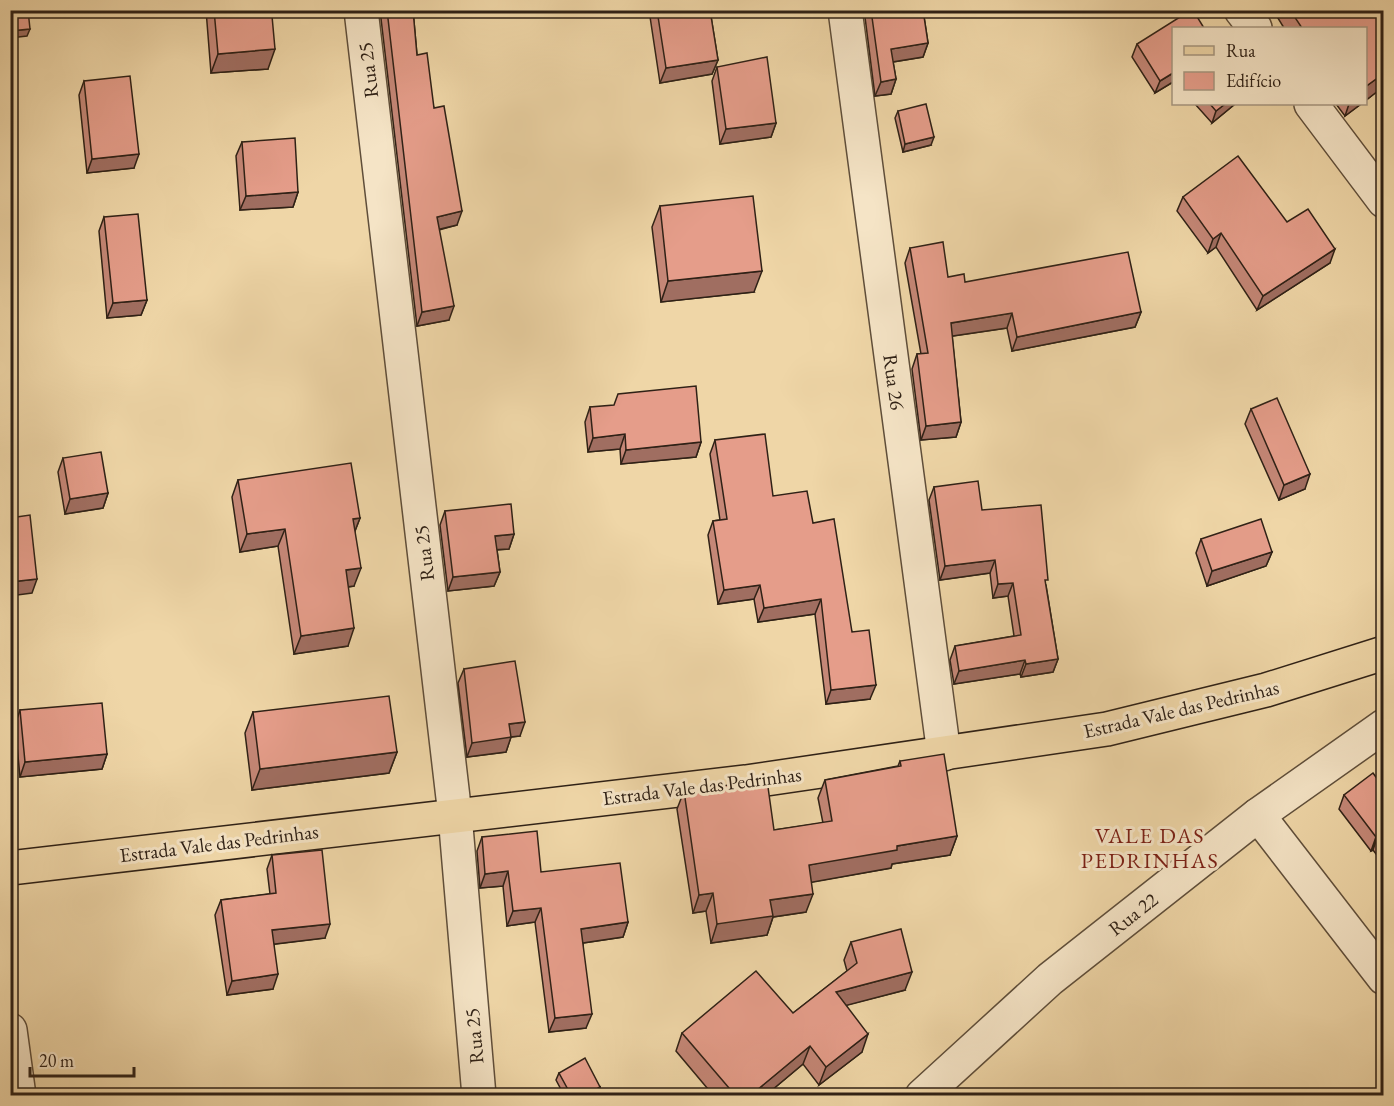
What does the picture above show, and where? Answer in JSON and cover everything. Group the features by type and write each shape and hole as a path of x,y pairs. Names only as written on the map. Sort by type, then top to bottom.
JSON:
{"main road":[{"name":"Estrada Vale das Pedrinhas","path":"10,868 746,782 1107,729 1266,690 1383,654"}],"street":[{"name":"Rua 25","path":"361,10 455,815 479,1095"},
{"name":"Rua 26","path":"845,10 944,754"},
{"path":"1241,10 1254,27"},
{"path":"1312,105 1383,201"},
{"name":"Rua 22","path":"922,1095 1050,979 1258,815 1383,726"},
{"path":"1258,815 1383,978"},
{"path":"10,1030 19,1095"}],"building":[{"path":"10,10 28,10 30,29 10,31"},
{"path":"214,10 270,10 275,49 218,54"},
{"path":"387,10 413,10 417,55 427,53 434,108 444,106 462,211 437,217 454,306 422,312"},
{"path":"657,10 710,10 718,60 666,68"},
{"path":"871,10 923,10 928,43 891,49 896,79 881,82"},
{"path":"1191,10 1203,27 1172,27 1172,74 1160,81 1137,44"},
{"path":"1290,10 1383,10 1383,74 1367,86 1367,27 1301,27"},
{"path":"767,57 776,123 726,129 717,67"},
{"path":"130,76 139,154 92,159 84,81"},
{"path":"926,104 934,137 905,144 898,111"},
{"path":"1211,105 1224,105 1216,111"},
{"path":"295,138 298,192 246,196 242,142"},
{"path":"1238,156 1287,222 1308,209 1335,249 1263,296 1221,233 1213,239 1183,197"},
{"path":"753,196 762,271 668,281 660,206"},
{"path":"138,214 147,300 113,303 104,217"},
{"path":"943,242 948,277 964,274 965,282 1128,252 1141,312 1017,337 1012,313 951,323 961,422 926,426 917,354 928,353 910,248"},
{"path":"696,386 701,442 626,450 625,434 593,438 590,407 614,405 618,394"},
{"path":"1277,398 1310,474 1284,485 1251,409"},
{"path":"765,434 773,496 807,491 813,523 834,519 852,632 869,630 876,685 831,690 821,599 764,608 760,585 724,590 713,521 727,519 715,440"},
{"path":"101,452 108,493 70,499 63,458"},
{"path":"351,463 360,518 353,519 361,568 346,570 354,628 301,636 285,529 247,534 238,480"},
{"path":"978,481 982,510 1041,505 1048,580 1045,580 1058,659 1026,664 1025,660 959,671 955,646 1021,635 1013,583 998,584 995,560 945,566 934,487"},
{"path":"511,504 514,534 495,536 500,572 453,577 445,511"},
{"path":"30,515 37,579 10,582 10,518"},
{"path":"1261,519 1272,552 1212,571 1201,539"},
{"path":"515,661 525,722 509,724 511,737 472,743 464,669"},
{"path":"389,696 397,752 260,769 253,712"},
{"path":"102,703 107,754 25,762 20,710"},
{"path":"944,754 957,836 897,846 897,850 809,865 813,894 770,900 773,916 717,924 713,893 699,895 684,791 767,780 774,830 832,821 825,780 901,766 900,761"},
{"path":"1373,773 1383,787 1383,842 1378,835 1376,837 1344,795"},
{"path":"537,831 541,872 620,863 628,922 581,929 592,1014 555,1018 541,908 513,911 508,871 485,874 482,837"},
{"path":"322,850 330,924 272,930 278,974 232,981 221,900 276,893 272,855"},
{"path":"901,929 912,972 836,992 868,1034 826,1067 810,1046 751,1095 735,1095 682,1033 756,971 793,1013 857,963 851,942"},
{"path":"585,1058 600,1087 586,1095 571,1095 559,1073"}],"district":[{"name":"VALE DAS PEDRINHAS","path":"1150,848"}]}
